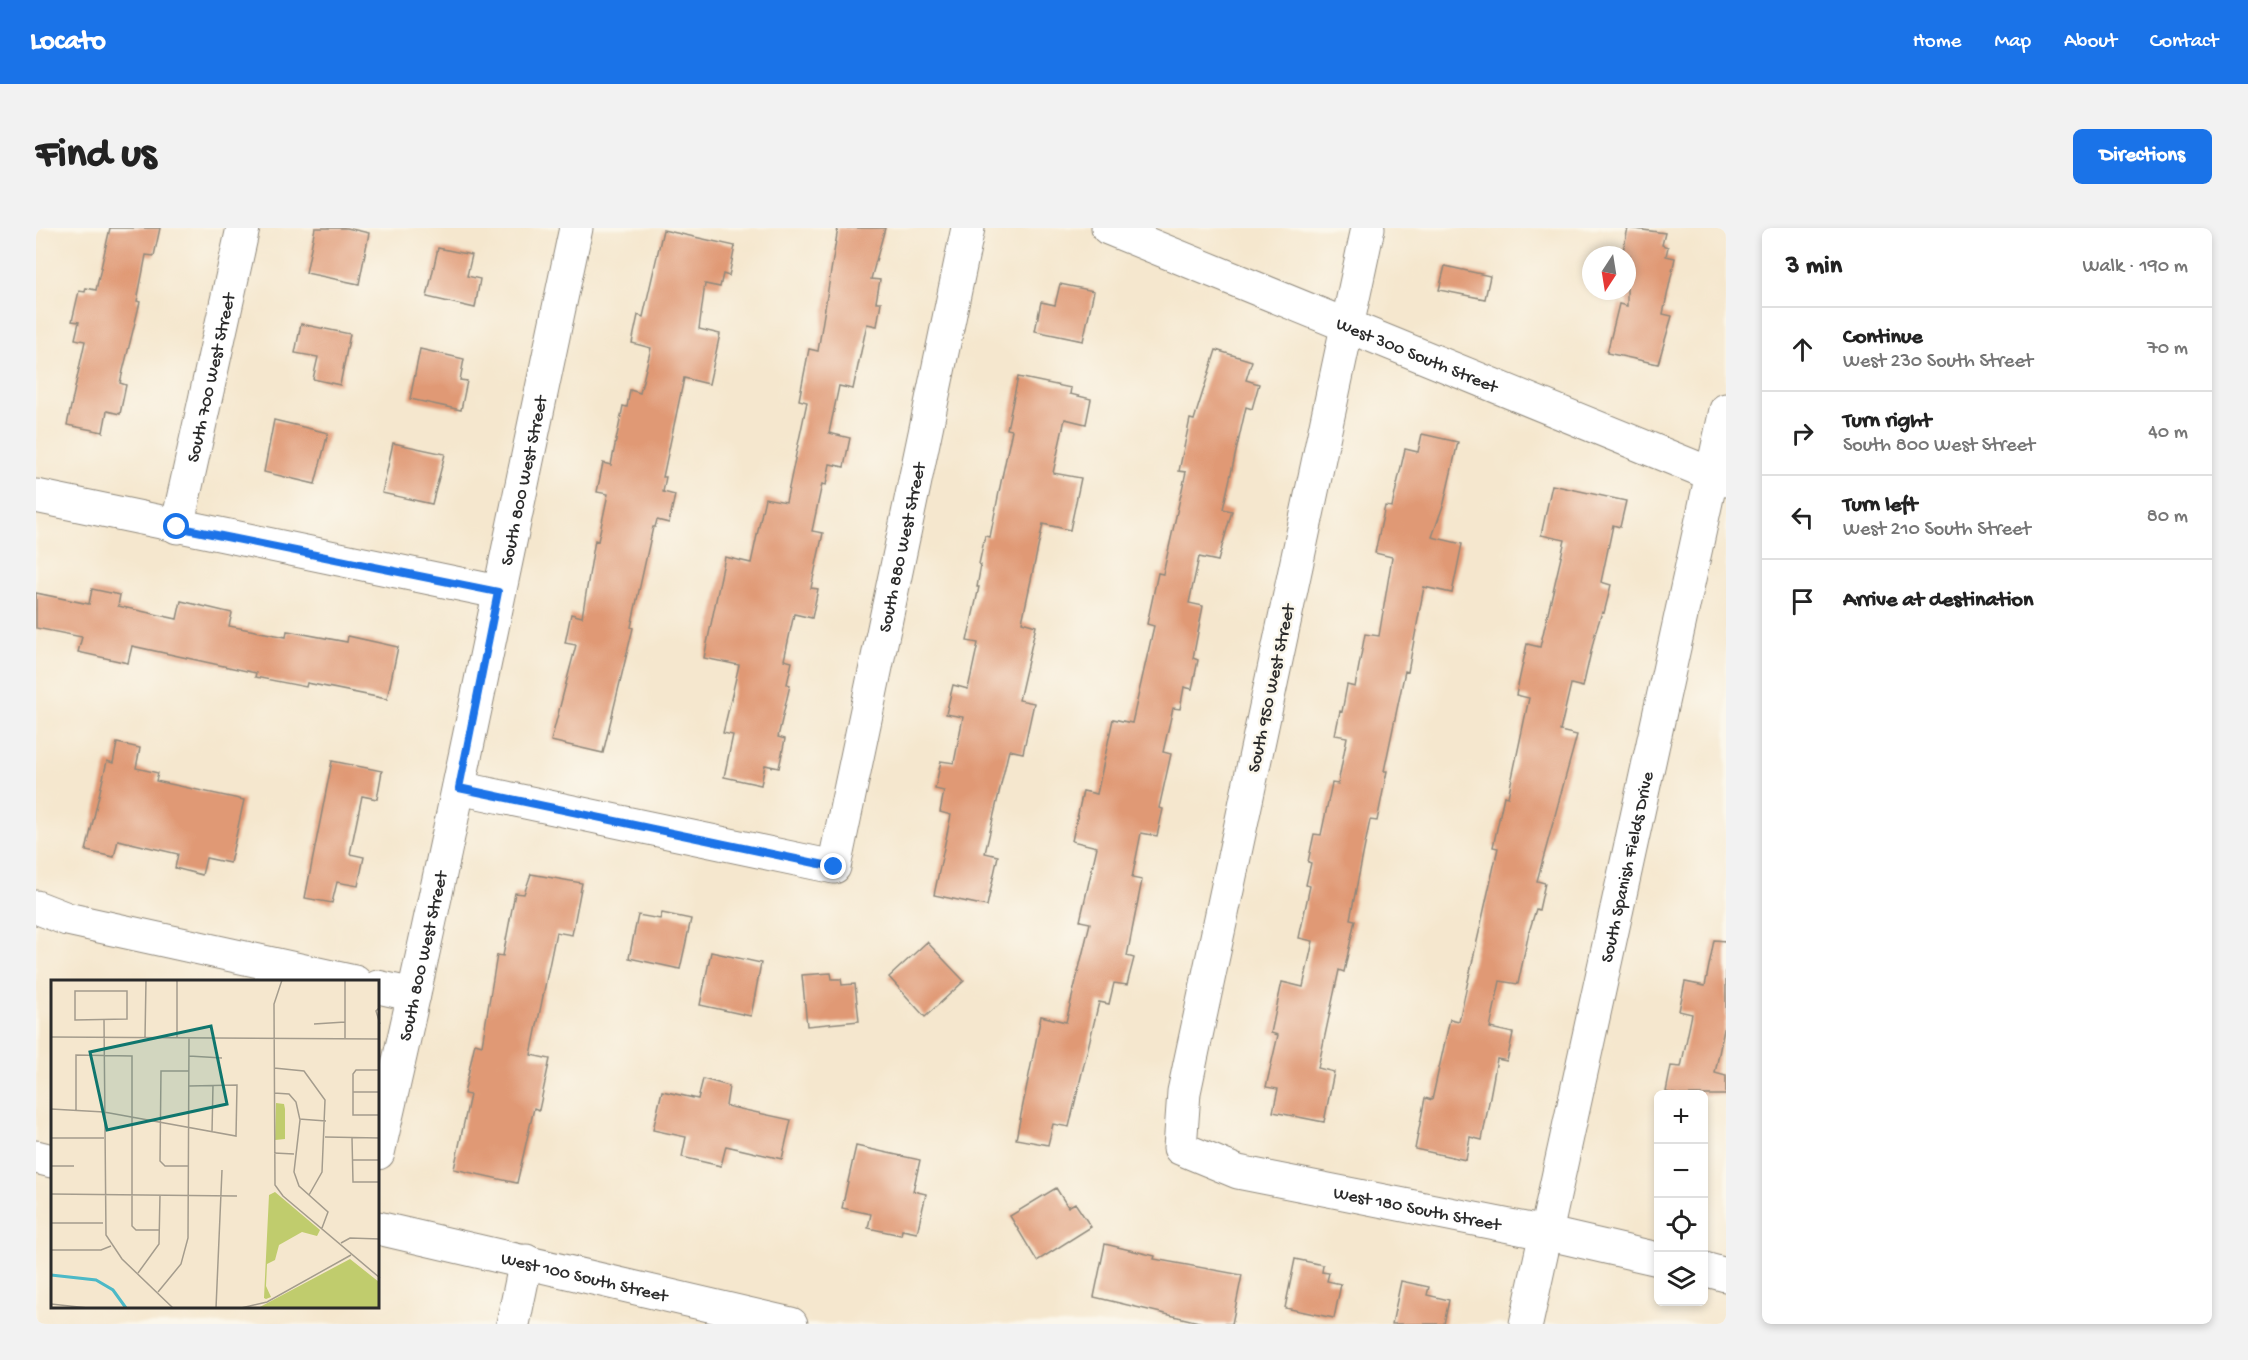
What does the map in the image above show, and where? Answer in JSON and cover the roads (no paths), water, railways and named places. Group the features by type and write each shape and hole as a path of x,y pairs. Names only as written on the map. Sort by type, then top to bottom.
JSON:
{"street":[{"name":"South 700 West Street","path":"177,527 243,228"},
{"name":"South 800 West Street","path":"380,1144 459,788 498,592 576,228"},
{"name":"South 880 West Street","path":"459,788 834,867 968,228"},
{"name":"West 300 South Street","path":"1108,228 1719,478"},
{"name":"South 950 West Street","path":"1180,1148 1184,1092 1368,228"},
{"name":"South Spanish Fields Drive","path":"1526,1324 1719,478 1726,410"},
{"path":"36,496 498,592"},
{"path":"36,907 67,919 346,980"},
{"path":"380,987 414,995"},
{"name":"West 180 South Street","path":"1180,1148 1238,1172 1545,1233 1654,1258"},
{"path":"36,1157 51,1161"},
{"name":"West 100 South Street","path":"380,1228 791,1324"},
{"path":"513,1324 526,1261"},
{"path":"1708,1270 1726,1275"}]}
